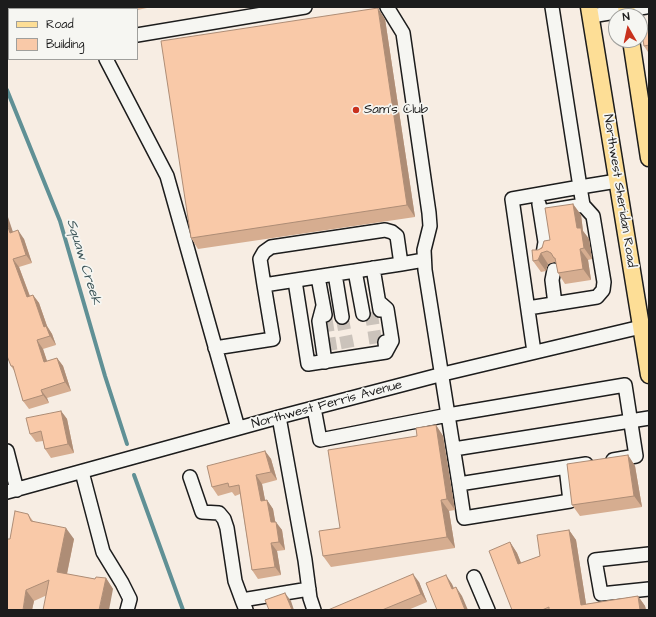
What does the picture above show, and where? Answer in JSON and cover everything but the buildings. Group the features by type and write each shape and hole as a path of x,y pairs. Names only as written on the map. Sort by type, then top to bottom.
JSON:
{"main road":[{"name":"Northwest Sheridan Road","path":"590,12 617,181 645,326 649,375"},
{"path":"632,48 649,158"}],"street":[{"path":"138,35 305,7"},
{"path":"387,7 403,33 429,213 430,226 424,250 425,270 443,374 464,518 570,501 566,467"},
{"path":"528,308 597,297 603,290 604,282 593,216 583,205 552,7"},
{"path":"590,12 608,12"},
{"path":"107,60 167,176 238,428"},
{"path":"534,352 512,199 617,181"},
{"path":"537,194 546,249"},
{"path":"540,212 583,205"},
{"path":"216,348 273,339 260,258 264,252 271,247 385,230 392,232 397,236 401,264"},
{"path":"264,286 424,260"},
{"path":"364,269 373,310"},
{"path":"364,269 373,310"},
{"path":"551,274 555,304"},
{"path":"326,276 331,315"},
{"path":"326,276 331,315"},
{"path":"295,281 308,364 338,355 377,348 392,341 387,309 373,310"},
{"path":"331,315 318,320 338,355"},
{"name":"Northwest Ferris Avenue","path":"12,491 238,428 443,374 645,326"},
{"path":"314,408 320,440 448,415 625,385 636,456 459,484"},
{"path":"279,417 305,560 308,589 314,610"},
{"path":"454,449 649,418"},
{"path":"7,450 12,491"},
{"path":"82,472 103,552 130,599 126,610"},
{"path":"190,477 202,512 219,512 224,519 227,528 235,581 244,605 308,589"},
{"path":"649,554 595,560 601,594 649,589"},
{"path":"474,577 488,610"}],"waterway":[{"name":"Squaw Creek","path":"7,90 60,221 105,376 127,444"},
{"name":"Squaw Creek","path":"134,475 183,610"}],"tunnel":[{"path":"371,312 376,344"},
{"path":"342,317 348,348"},
{"path":"326,319 331,351"}],"place":[{"name":"Sam's Club","path":"356,110"}]}
